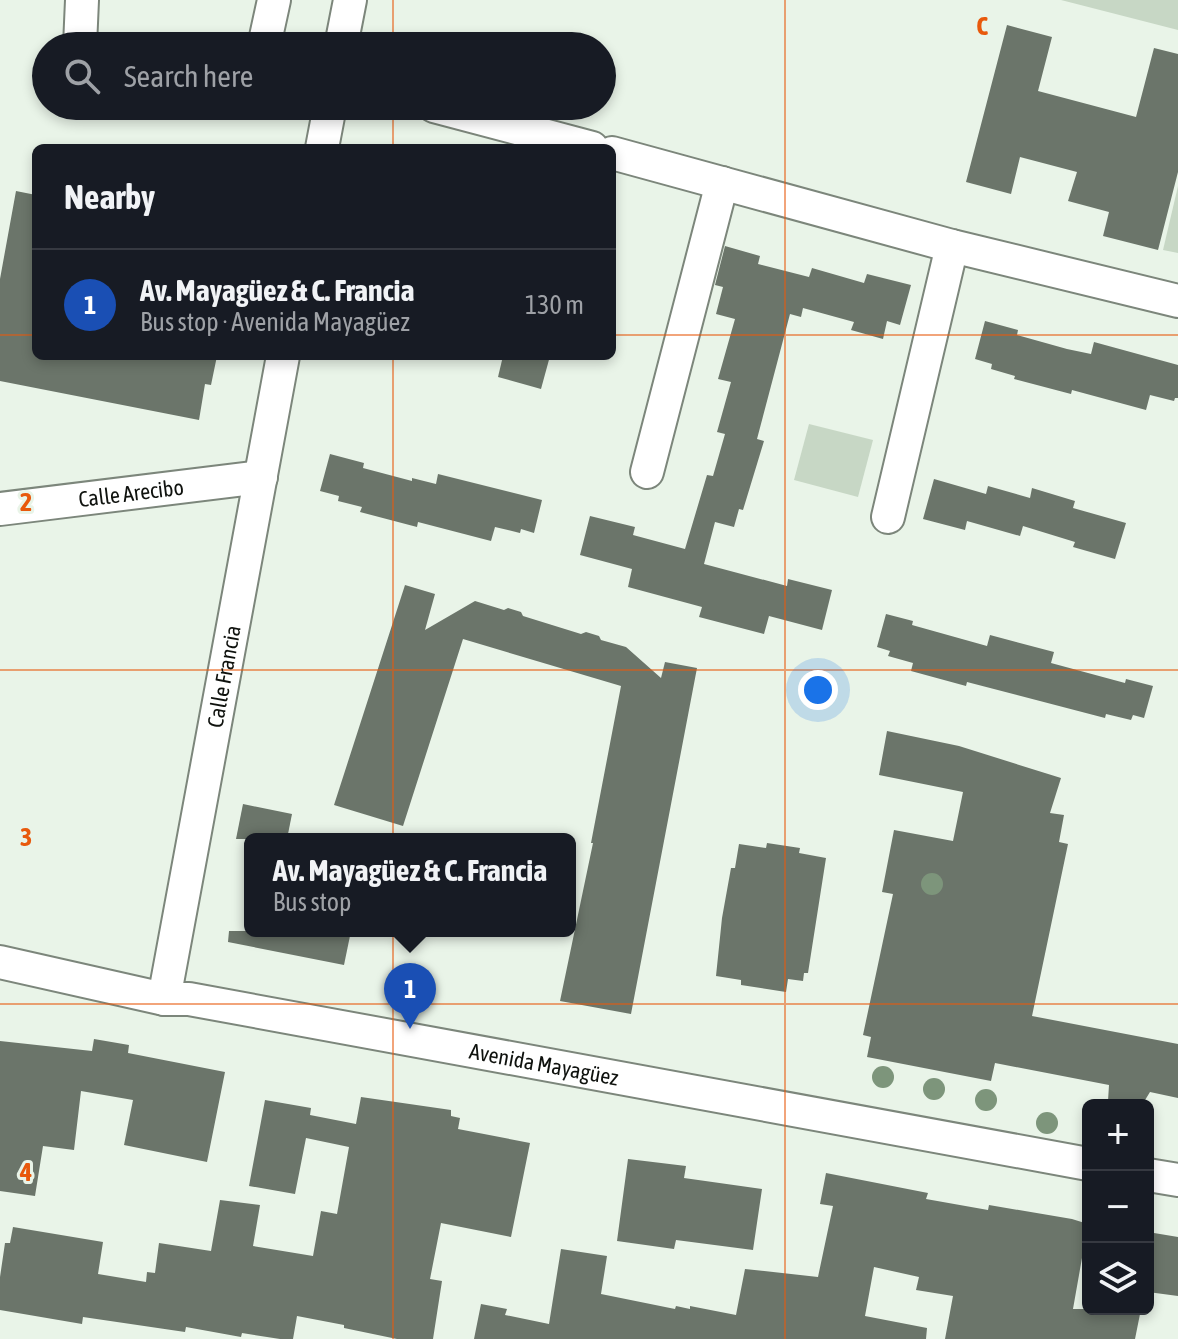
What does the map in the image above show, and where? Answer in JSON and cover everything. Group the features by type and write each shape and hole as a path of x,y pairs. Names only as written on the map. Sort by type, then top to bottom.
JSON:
{"street":[{"path":"81,32 82,0"},
{"path":"267,32 274,0"},
{"path":"344,32 350,0"},
{"path":"323,144 327,120"},
{"path":"487,120 577,144"},
{"path":"616,154 952,246 1178,301"},
{"path":"647,472 722,183"},
{"path":"888,517 952,246"},
{"name":"Calle Francia","path":"164,999 282,360"},
{"name":"Calle Arecibo","path":"0,509 261,477"},
{"name":"Avenida Mayagüez","path":"0,962 164,999 220,1004 1082,1163"},
{"path":"1154,1176 1178,1180"}],"green space":[{"path":"1061,0 1178,0 1178,30"},
{"path":"1178,186 1178,253 1163,250"},
{"path":"809,424 873,440 858,497 794,480"}],"building":[{"path":"1007,25 1052,37 1038,91 1136,117 1154,48 1178,54 1178,172 1158,250 1103,236 1109,212 1068,201 1077,172 1020,157 1011,194 966,182"},
{"path":"16,191 32,194 32,360 216,360 211,385 205,384 199,420 0,381 0,279"},
{"path":"725,246 760,256 758,264 809,277 812,268 864,283 867,274 911,285 900,325 887,321 883,339 851,330 854,322 803,308 801,317 790,314 757,439 764,441 743,510 739,509 734,527 715,522 704,564 787,586 788,579 832,590 822,630 769,616 764,634 699,617 702,607 628,587 632,569 580,555 590,516 635,527 633,535 685,549 707,475 713,476 725,434 717,432 731,382 718,379 735,319 716,314 723,287 715,285"},
{"path":"985,321 1018,330 1017,335 1067,349 1091,354 1094,342 1178,365 1178,398 1174,401 1150,395 1146,410 1072,390 1071,394 1014,379 1015,376 991,369 992,364 975,359"},
{"path":"502,360 549,360 541,389 498,377"},
{"path":"330,454 364,463 363,468 412,481 412,478 436,484 438,474 542,500 534,533 495,527 491,541 418,522 417,527 360,512 362,507 338,501 339,496 320,491"},
{"path":"934,479 986,494 988,486 1030,498 1032,488 1075,501 1073,508 1126,523 1115,559 1073,547 1075,542 1023,526 1020,536 967,521 965,530 923,519"},
{"path":"405,585 435,594 425,630 475,601 504,610 508,608 521,612 523,616 581,634 586,632 626,647 661,678 665,662 697,668 631,1014 560,1001 573,937 576,937 621,686 463,639 403,826 334,805"},
{"path":"886,614 913,621 912,625 987,646 990,635 1054,652 1051,663 1125,683 1126,679 1153,686 1144,718 1133,715 1131,720 1106,714 1105,718 967,682 966,686 911,671 913,663 888,656 890,651 877,647"},
{"path":"887,731 959,746 1061,778 1050,813 1064,815 1059,842 1068,844 1032,1016 1178,1044 1178,1098 1150,1092 1146,1099 1108,1099 1109,1085 995,1063 991,1081 867,1057 871,1037 863,1035 893,894 882,892 894,830 953,841 963,792 879,775"},
{"path":"243,804 292,814 288,833 244,833 244,839 236,839"},
{"path":"767,843 800,848 799,853 826,858 808,973 804,973 803,981 788,979 786,992 741,985 741,980 716,976 722,918 731,868 735,868 739,844 766,848"},
{"path":"229,931 244,931 244,937 350,937 344,965 228,942"},
{"path":"94,1039 129,1045 128,1053 225,1072 207,1162 124,1145 133,1100 81,1091 74,1150 43,1146 35,1196 0,1191 0,1041 92,1051"},
{"path":"361,1097 451,1110 451,1116 460,1118 458,1129 530,1143 511,1237 441,1223 430,1279 442,1281 433,1339 397,1339 297,1316 293,1339 280,1339 242,1333 241,1337 186,1327 185,1332 83,1317 82,1324 0,1310 0,1277 5,1243 10,1243 13,1227 103,1242 98,1274 146,1282 147,1272 155,1273 159,1243 211,1251 220,1200 260,1205 253,1246 313,1256 321,1211 337,1214 349,1147 306,1138 295,1194 249,1186 265,1100 311,1108 310,1115 356,1124"},
{"path":"628,1159 686,1166 684,1178 762,1189 753,1250 676,1240 674,1249 617,1241"},
{"path":"826,1173 928,1193 926,1199 988,1210 989,1205 1082,1222 1082,1258 1073,1309 1082,1309 1082,1315 1140,1315 1135,1339 945,1339 953,1296 916,1290 919,1277 874,1267 865,1316 927,1328 926,1339 474,1339 481,1304 507,1309 505,1315 549,1324 561,1249 607,1256 601,1294 675,1309 676,1306 690,1309 690,1306 736,1315 745,1269 818,1277 833,1206 820,1204"},
{"path":"1154,1233 1178,1237 1178,1296 1154,1293"}],"place":[{"name":"Av. Mayagüez & C. Francia","path":"410,1029"}]}
